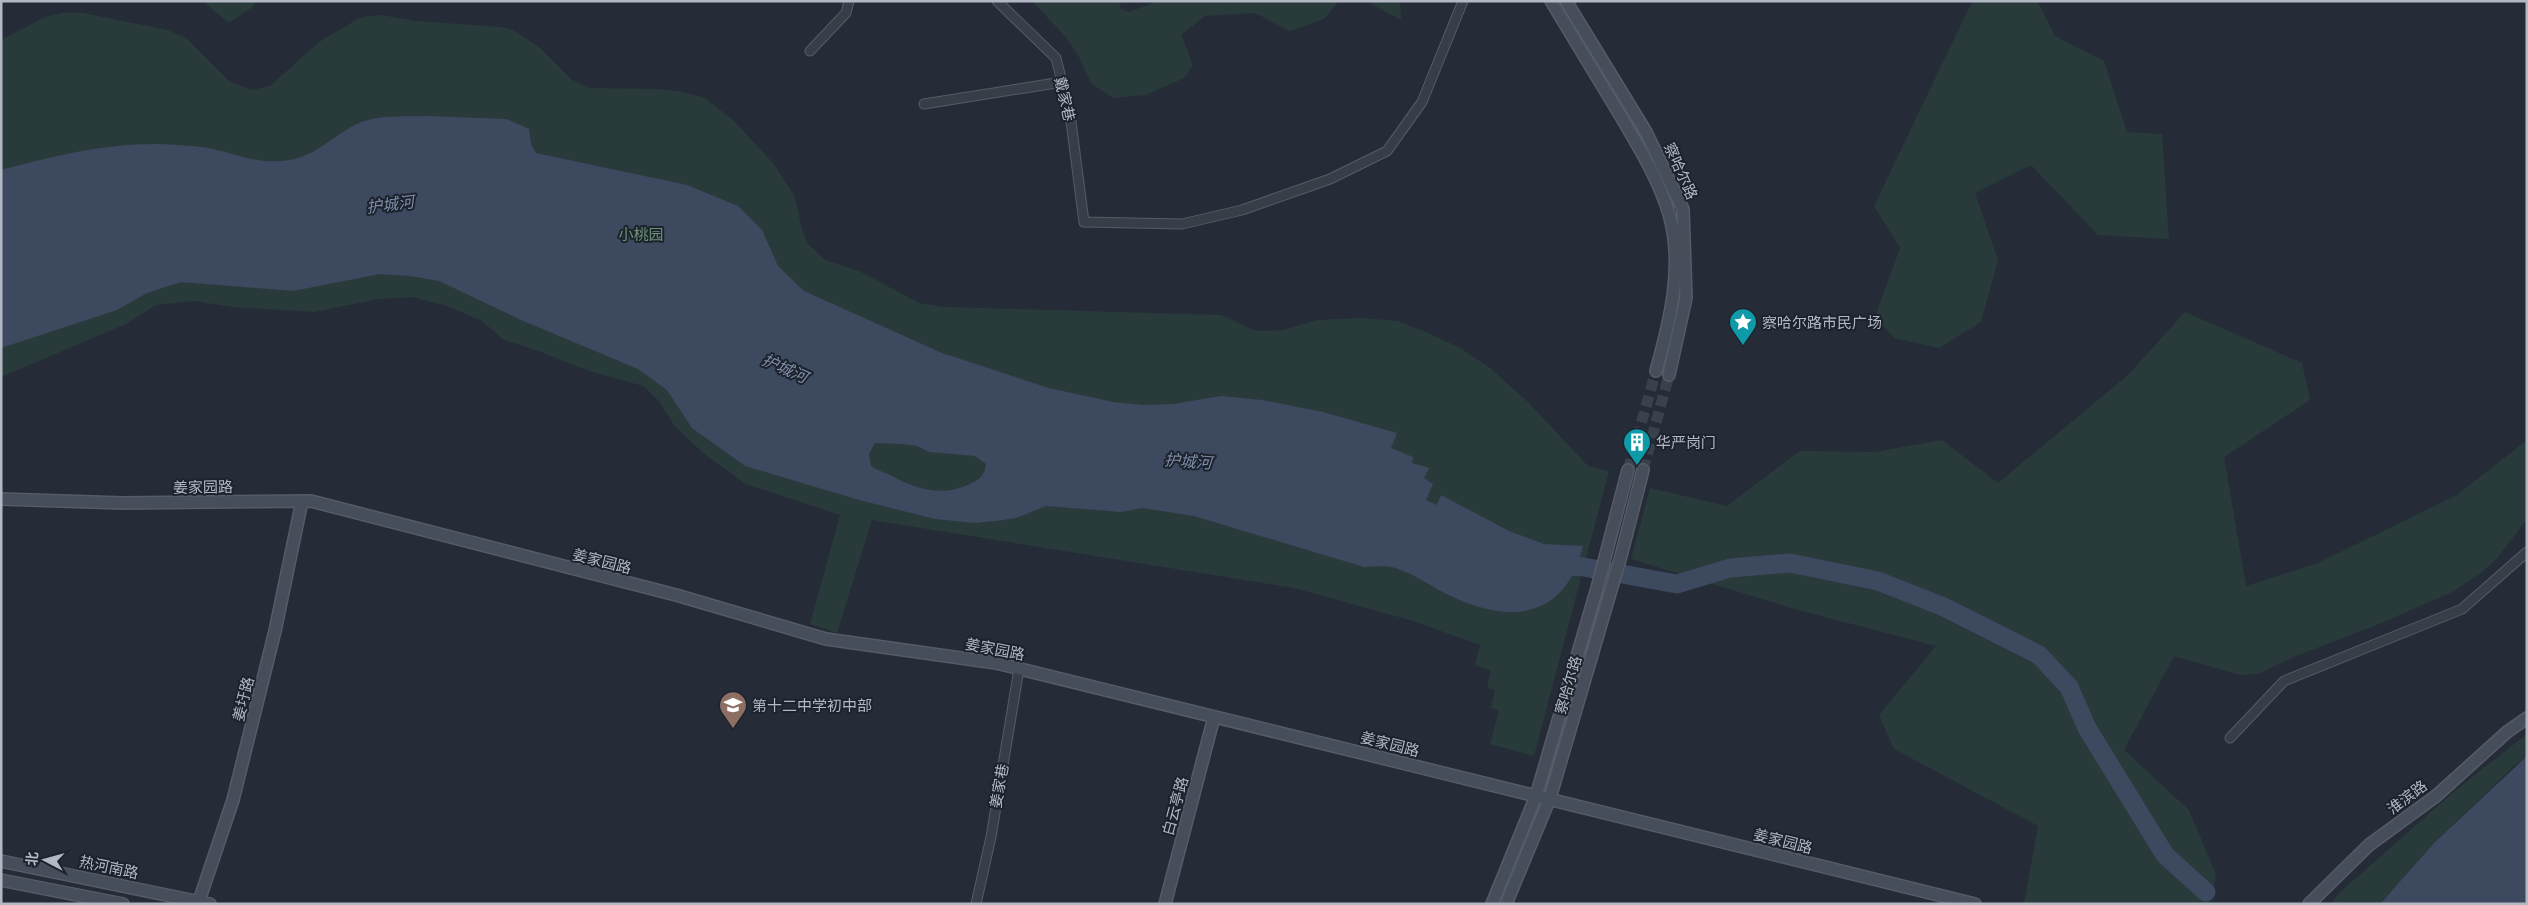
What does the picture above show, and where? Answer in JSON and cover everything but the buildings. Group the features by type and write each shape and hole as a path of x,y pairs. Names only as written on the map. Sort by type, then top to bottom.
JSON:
{"street":[{"path":"810,51 846,12 849,1"},
{"name":"戴家巷","path":"997,1 1056,58 1070,114 1084,222 1182,224 1233,212 1330,179 1387,151 1422,102 1463,1"},
{"name":"察哈尔路","path":"1551,1 1650,168 1669,214 1675,267 1673,294 1665,340 1656,371"},
{"name":"察哈尔路","path":"1566,1 1646,132 1683,209 1686,298 1677,346 1669,375"},
{"path":"924,104 1062,82"},
{"name":"察哈尔路","path":"1492,904 1536,796 1597,588 1628,470"},
{"name":"察哈尔路","path":"1506,904 1550,798 1621,556 1643,470"},
{"name":"姜家园路","path":"1,499 122,503 311,501 676,595 826,639 996,663 1975,904"},
{"name":"姜圩路","path":"203,903 233,800 275,632 302,501"},
{"path":"2230,738 2284,681 2462,609 2527,552"},
{"name":"姜家巷","path":"976,904 991,837 1019,669"},
{"name":"白云亭路","path":"1164,904 1214,717"},
{"name":"淮滨路","path":"2308,904 2369,844 2436,796 2507,732 2527,718"},
{"name":"热河南路","path":"1,861 203,903"},
{"path":"1,880 123,904"}],"green space":[{"path":"202,1 255,1 254,6 229,23"},
{"path":"1032,1 1122,1 1119,8 1129,12 1158,1 1339,1 1324,19 1290,31 1255,13 1205,16 1181,35 1193,65 1184,78 1146,95 1113,98 1092,84 1077,53 1065,36"},
{"path":"1366,1 1400,1 1401,20"},
{"path":"1974,1 2037,1 2055,36 2104,61 2127,132 2162,134 2169,239 2098,235 2031,165 1975,193 1998,260 1981,322 1939,348 1894,338 1875,317 1900,248 1874,206"},
{"name":"小桃园","path":"62,13 83,13 168,30 186,38 230,82 252,90 270,86 319,42 356,20 368,16 381,15 416,21 500,27 513,30 540,48 571,79 588,88 659,89 683,92 705,98 733,120 773,163 795,197 802,230 808,244 825,260 861,272 919,303 945,307 1221,315 1254,330 1264,331 1283,330 1317,320 1361,318 1398,321 1460,348 1490,368 1529,403 1588,466 1609,471 1534,756 1490,744 1499,710 1491,708 1495,690 1487,688 1491,671 1475,665 1480,645 1410,620 1294,588 872,520 837,633 810,624 840,515 746,484 703,453 674,425 658,400 643,386 589,371 504,340 482,321 447,306 413,297 379,299 314,312 232,307 194,301 156,305 126,324 1,377 1,40 45,17"},
{"path":"2185,312 2302,363 2310,400 2224,457 2246,586 2318,563 2457,495 2527,440 2527,519 2498,557 2480,574 2450,593 2374,626 2296,656 2258,674 2240,675 2174,656 2124,750 2189,810 2216,875 2210,904 2024,904 2038,826 1894,749 1879,715 1936,646 1798,610 1631,559 1650,488 1727,506 1800,451 1875,452 1942,440 1998,483 2128,375"},
{"path":"2527,734 2527,756 2513,767 2434,843 2380,904 2331,904 2339,893 2456,790"}],"water":[{"name":"护城河","path":"428,116 506,119 529,129 531,144 536,153 687,185 738,206 762,230 778,266 804,291 942,353 1049,388 1113,402 1144,405 1173,404 1221,396 1262,400 1323,412 1397,433 1391,448 1413,457 1412,463 1429,468 1424,478 1433,484 1426,500 1437,505 1441,495 1509,531 1544,544 1583,546 1575,570 1564,588 1550,601 1534,609 1516,612 1496,611 1475,606 1453,597 1411,574 1395,568 1384,566 1364,567 1194,516 1142,508 1121,512 1046,506 1016,518 974,523 935,519 859,500 745,466 692,428 667,390 638,369 521,320 439,281 410,276 380,274 293,291 181,282 147,293 117,310 1,348 1,170 88,150 156,144 208,148 250,159 268,161 290,160 308,154 349,128 365,121 383,117","holes":["875,443 917,446 929,452 975,456 986,464 985,468 979,479 960,488 940,491 911,485 871,466 869,454"]},
{"path":"2527,756 2527,904 2380,904 2434,843"}],"waterway":[{"path":"1553,569 1578,566 1677,584 1730,568 1790,563 1878,581 1944,607 2039,655 2069,687 2087,728 2165,855 2206,892"}],"tunnel":[{"path":"1628,470 1656,371"},
{"path":"1643,470 1669,375"}],"place":[{"name":"察哈尔路市民广场","path":"1743,346"},
{"name":"华严岗门","path":"1637,466"},
{"name":"第十二中学初中部","path":"733,729"}]}
